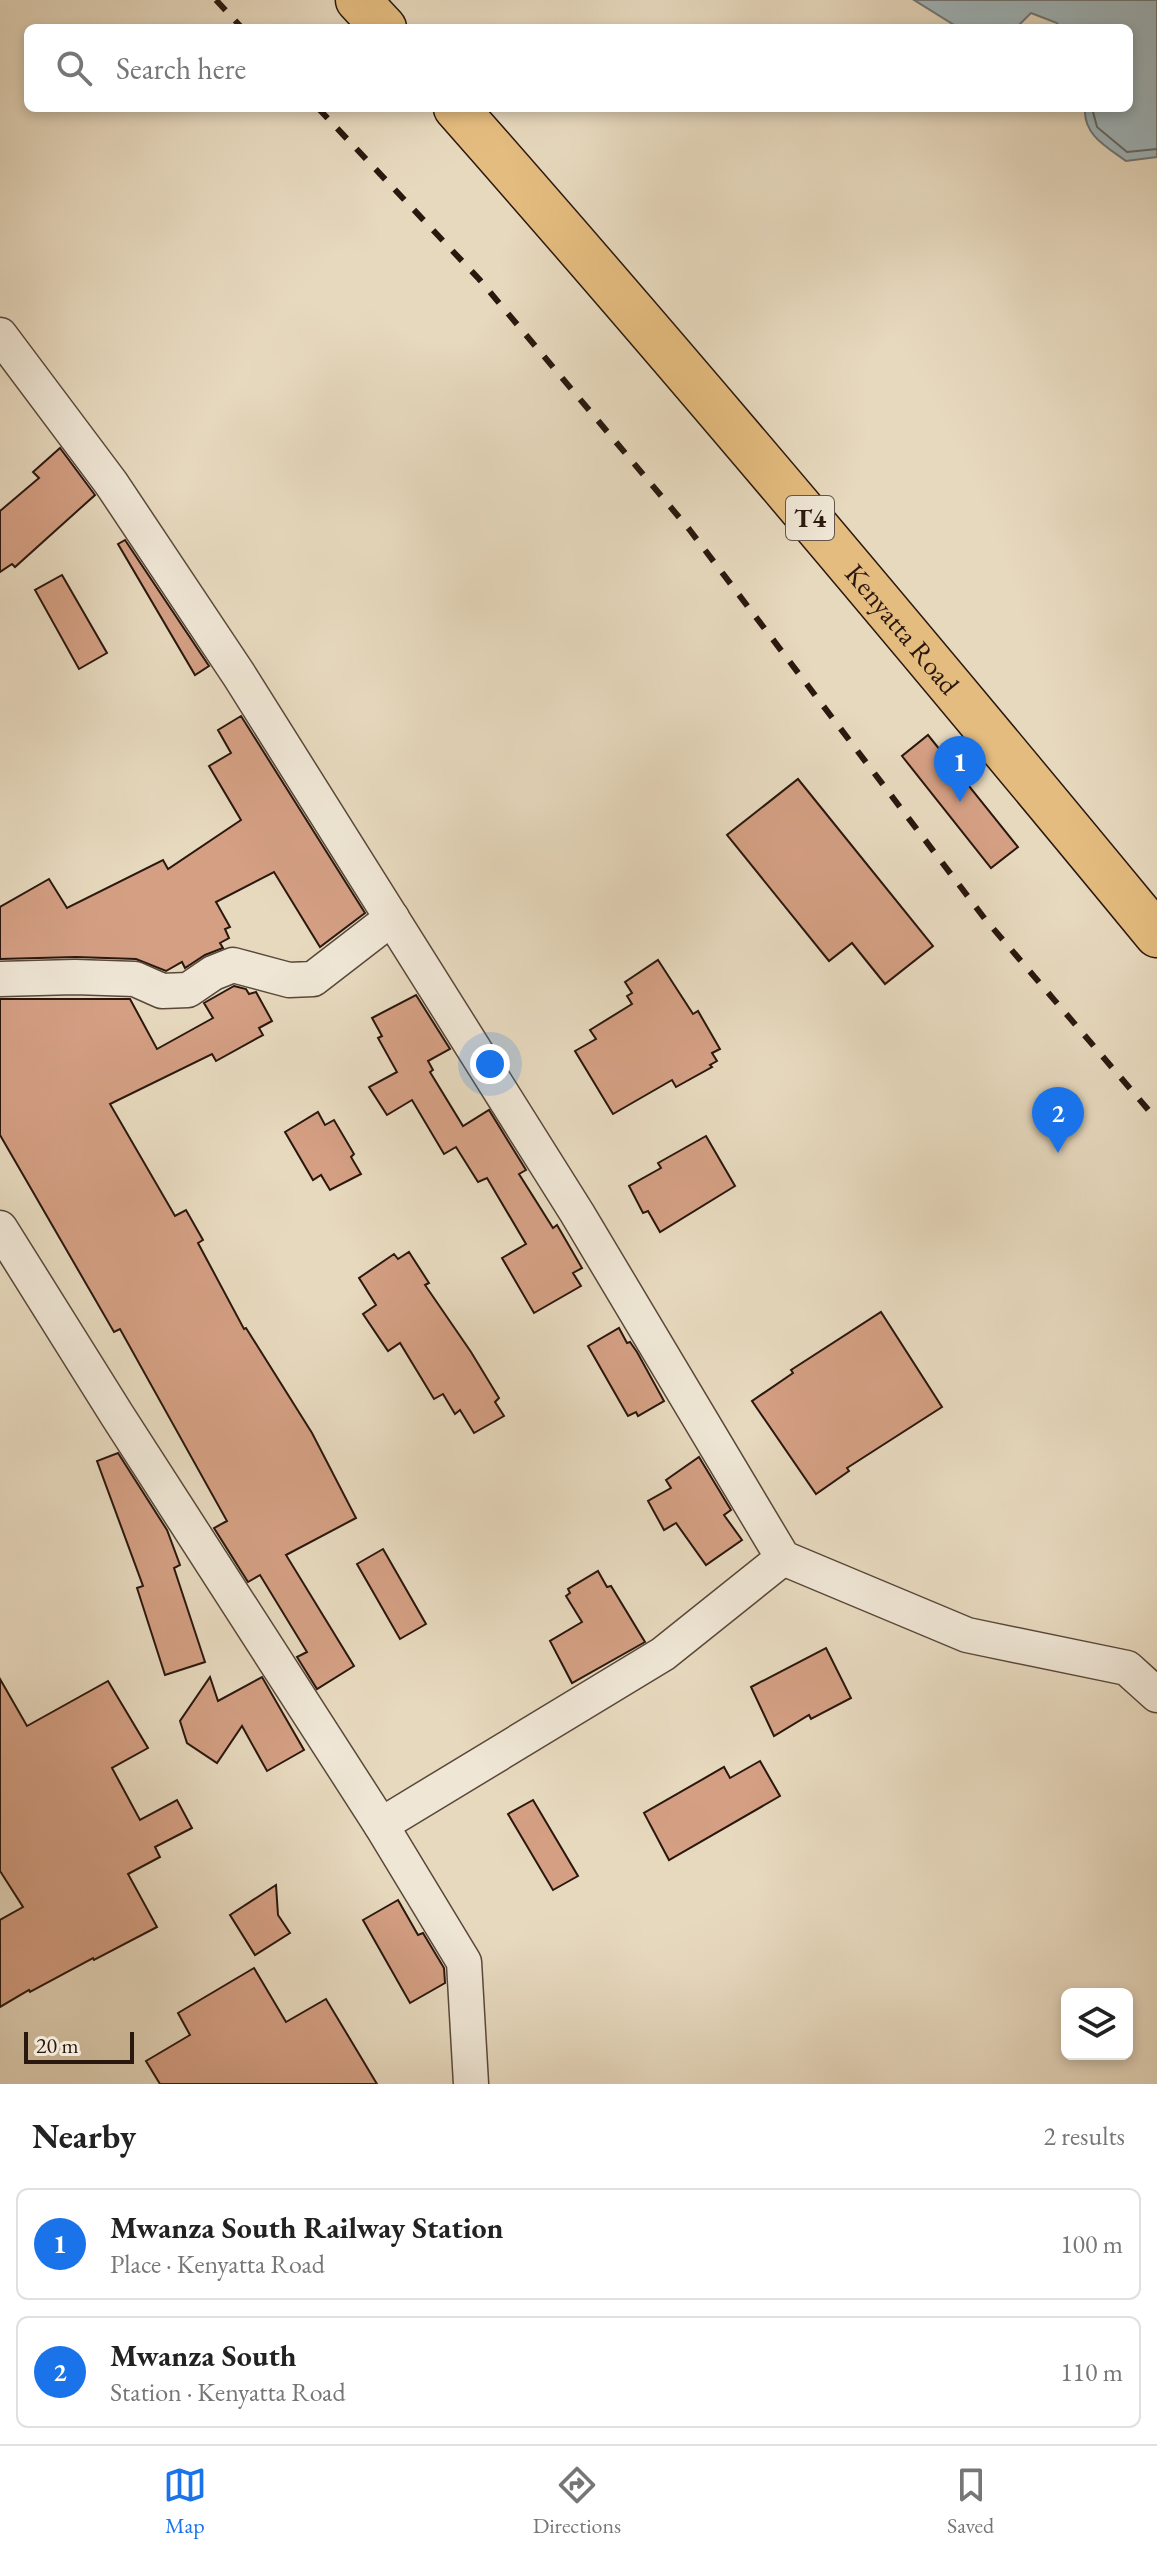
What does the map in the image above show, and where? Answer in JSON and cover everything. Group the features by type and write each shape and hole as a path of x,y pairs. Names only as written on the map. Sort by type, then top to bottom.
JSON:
{"highway":[{"path":"358,0 380,24"},
{"name":"Kenyatta Road","path":"460,112 595,265 1157,935"}],"street":[{"path":"0,335 111,483 214,636 577,1213 783,1558 967,1635 1127,1668 1157,1695"},
{"path":"0,979 135,979 162,991 188,990 213,973 233,965 289,980 313,979 392,918"},
{"path":"0,1228 381,1825 464,1962 471,2084"},
{"path":"381,1825 663,1654 783,1558"}],"water":[{"path":"914,0 1157,0 1157,157 1126,161 1092,133 1085,117 1085,112 1133,112 1133,24 1058,24 1031,13 1020,24 953,24"}],"building":[{"path":"60,448 95,495 15,567 12,564 0,572 0,511 39,478 33,472"},
{"path":"125,540 209,666 195,675 118,544"},
{"path":"62,575 107,653 79,669 35,590"},
{"path":"241,716 365,913 320,947 274,872 216,902 230,927 225,929 229,938 220,943 223,948 185,968 182,962 166,971 136,959 0,959 0,907 49,879 67,908 163,860 168,869 241,820 209,766 231,753 218,730"},
{"path":"928,735 1018,847 991,868 902,756"},
{"path":"798,779 933,946 885,984 852,943 829,961 727,835"},
{"path":"658,960 693,1014 698,1011 720,1049 712,1053 717,1061 676,1087 672,1080 613,1114 575,1051 596,1039 590,1030 632,1004 627,996 632,993 625,982"},
{"path":"234,986 246,989 249,994 256,992 272,1021 259,1028 263,1035 216,1061 212,1054 110,1104 175,1216 186,1210 203,1240 198,1243 244,1329 312,1433 356,1518 286,1555 354,1666 317,1689 297,1657 307,1652 260,1575 248,1582 214,1528 227,1521 120,1329 114,1332 0,1135 0,999 130,999 157,1049 213,1018 204,1003"},
{"path":"416,995 450,1049 428,1061 433,1070 430,1072 463,1126 489,1110 526,1170 519,1174 553,1228 557,1225 582,1268 573,1273 581,1286 534,1313 502,1258 526,1244 487,1178 478,1182 456,1147 444,1154 412,1100 387,1115 369,1087 397,1072 378,1038 382,1036 372,1018"},
{"path":"318,1112 325,1125 334,1120 354,1154 351,1157 361,1174 330,1190 321,1175 313,1180 285,1132"},
{"path":"706,1136 735,1186 660,1232 648,1211 643,1213 629,1186 661,1168 658,1163"},
{"path":"409,1252 429,1283 425,1285 499,1398 495,1402 504,1416 474,1433 460,1410 455,1414 443,1394 434,1399 400,1343 388,1351 363,1314 376,1305 359,1278 394,1254 398,1259"},
{"path":"881,1312 942,1407 847,1468 849,1471 816,1494 752,1401 793,1373 791,1370"},
{"path":"619,1328 627,1343 630,1342 637,1352 664,1401 638,1416 636,1412 628,1416 588,1346"},
{"path":"118,1453 167,1530 180,1565 174,1568 205,1662 165,1675 137,1588 143,1586 97,1461"},
{"path":"699,1457 731,1510 724,1515 742,1540 706,1565 676,1523 664,1530 648,1501 671,1488 666,1480"},
{"path":"383,1549 426,1624 400,1639 357,1564"},
{"path":"598,1571 607,1587 611,1586 645,1642 572,1683 550,1641 582,1622 566,1596 570,1593 568,1589"},
{"path":"826,1648 851,1698 811,1719 809,1715 774,1736 751,1687"},
{"path":"210,1677 218,1701 262,1677 304,1750 267,1771 242,1726 217,1763 187,1743 180,1721"},
{"path":"0,1679 27,1726 108,1681 148,1748 112,1768 140,1820 177,1800 192,1828 155,1847 160,1857 128,1874 157,1927 0,2007 0,1920 23,1907 0,1871"},
{"path":"760,1761 780,1796 669,1860 644,1813 724,1767 730,1778"},
{"path":"533,1800 578,1876 553,1890 508,1814"},
{"path":"276,1885 278,1915 290,1933 255,1955 230,1915"},
{"path":"398,1900 418,1935 423,1933 444,1968 445,1983 410,2003 363,1920"},
{"path":"254,1968 286,2022 326,1999 377,2084 160,2084 146,2061 190,2035 178,2013"}],"railway":[{"path":"216,0 238,24"},
{"path":"322,112 479,279 689,529 985,919 1157,1120"}],"place":[{"name":"Mwanza South Railway Station","path":"960,802"},
{"name":"Mwanza South","path":"1058,1153"}]}
